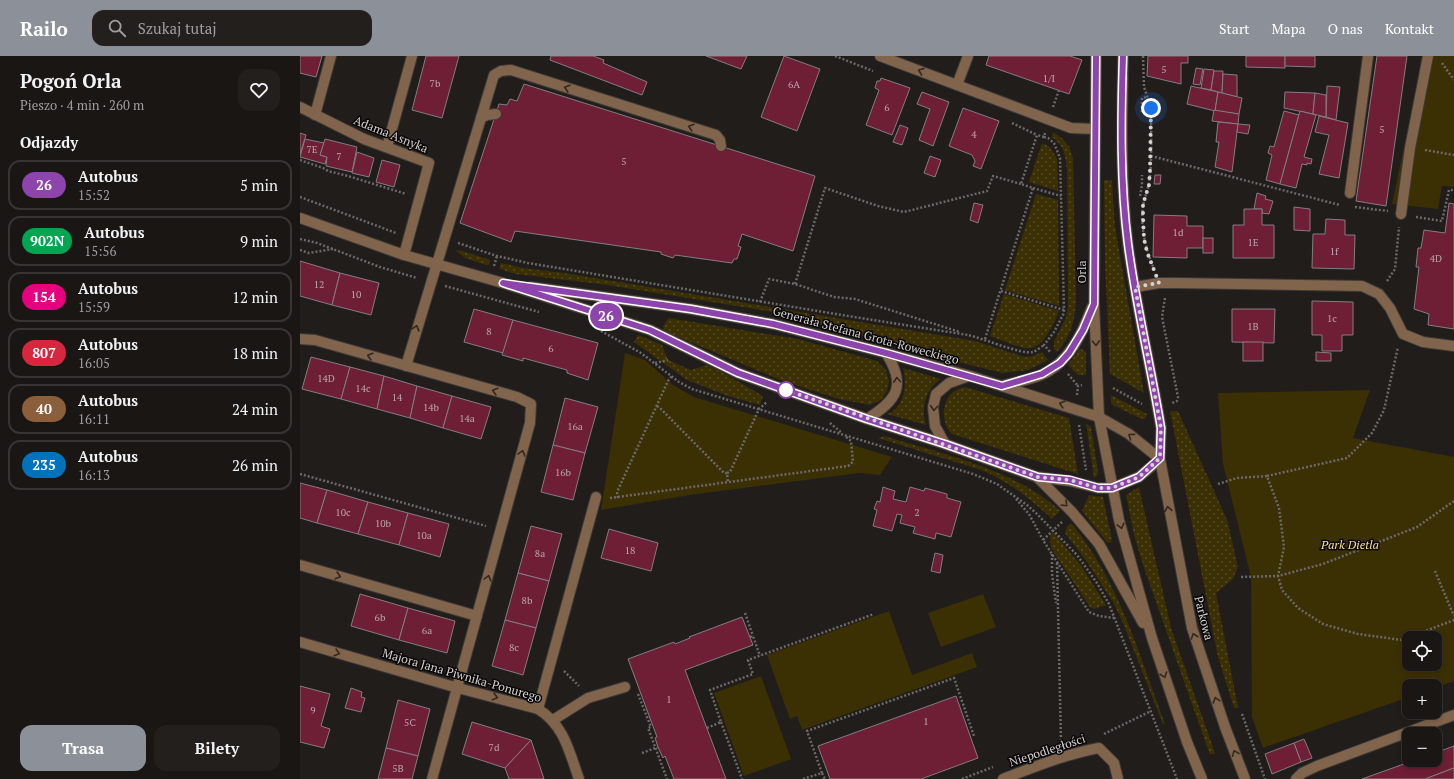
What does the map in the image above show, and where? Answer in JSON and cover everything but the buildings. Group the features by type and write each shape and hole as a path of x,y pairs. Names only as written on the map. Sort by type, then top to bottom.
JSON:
{"street":[{"path":"315,115 331,56"},
{"path":"388,147 412,56"},
{"path":"880,56 1071,128 1094,129"},
{"path":"957,85 968,56"},
{"name":"Orla","path":"1096,56 1094,129 1094,304 1100,416 1112,488"},
{"path":"1038,477 1070,480 1098,488 1112,488 1139,477 1160,458 1161,428 1128,244 1124,199 1122,140 1123,56"},
{"path":"1350,193 1368,56"},
{"path":"1400,214 1410,148 1428,56"},
{"path":"406,366 430,282 494,75 501,71 511,70 716,135 720,140 721,146"},
{"name":"Adama Asnyka","path":"300,107 364,139 429,163 404,255"},
{"path":"481,118 487,115 496,114"},
{"name":"Generała Stefana Grota-Roweckiego","path":"300,218 404,255 503,283 650,330 738,373 867,419 945,444 1038,477"},
{"name":"Generała Stefana Grota-Roweckiego","path":"503,283 691,309 773,324 886,353 970,376 1100,416 1129,434 1160,458"},
{"path":"1135,287 1159,283 1362,286 1379,294 1390,308 1403,334 1423,342 1454,346"},
{"path":"1002,386 1042,374 1060,363 1069,353 1083,330 1094,304"},
{"path":"300,339 315,340 517,396 531,404 530,423 432,779"},
{"path":"867,419 887,404 894,396 897,386 898,378 886,353"},
{"path":"945,444 935,426 933,407 936,394 949,383 970,376"},
{"name":"Parkowa","path":"1160,458 1192,628 1225,727 1245,779"},
{"path":"1038,477 1072,512 1099,544 1152,638"},
{"path":"1112,488 1119,520 1152,638 1187,742 1202,779"},
{"path":"538,708 596,497"},
{"path":"300,565 477,616"},
{"name":"Majora Jana Piwnika-Ponurego","path":"300,642 458,688 538,708 553,720 561,732 579,779"},
{"path":"553,720 588,698 625,687"},
{"path":"1296,779 1302,773 1317,766 1454,715"},
{"name":"Niepodległości","path":"1003,779 1083,750 1099,748 1114,763 1118,779"}],"path":[{"path":"1143,56 1144,82 1151,111 1151,156 1149,185 1143,204 1144,239 1159,283 1166,297 1162,317 1178,397 1177,401 1169,403"},
{"path":"1440,61 1454,80"},
{"path":"1044,137 1059,90"},
{"path":"1142,112 1142,98 1147,97"},
{"path":"444,239 497,256 528,263 968,335 985,339 1021,352 1033,352 1044,345 1054,332 1064,312 1060,158 1054,143 1048,138 1038,135 1021,184"},
{"path":"1410,148 1454,155"},
{"path":"1151,156 1343,205"},
{"path":"300,160 328,171 408,195"},
{"path":"1139,198 1142,185 1142,175"},
{"path":"795,284 824,188 878,206 904,212 987,191 993,176 1061,196"},
{"path":"985,339 1034,188"},
{"path":"407,200 410,190"},
{"path":"1350,207 1390,211 1442,221 1449,190 1454,190"},
{"path":"300,197 395,233 411,232"},
{"path":"1138,202 1143,204"},
{"path":"1379,294 1395,269 1400,214"},
{"path":"395,233 399,226"},
{"path":"300,239 313,241 380,267 543,313"},
{"path":"300,250 309,253 333,249"},
{"path":"760,302 769,279 795,284 834,297 855,299 968,335"},
{"path":"1001,290 1064,310"},
{"path":"598,330 655,363 692,389 973,474 997,484 1012,494 1036,513 1077,555 1105,596 1177,779"},
{"path":"1218,484 1237,478 1267,476 1346,458 1372,433 1384,410 1396,351 1403,334"},
{"path":"1044,345 1078,386 1077,395"},
{"path":"655,363 668,360"},
{"path":"618,498 617,492 668,381 672,376"},
{"path":"1078,386 1086,385"},
{"path":"1110,387 1147,407"},
{"path":"727,473 730,472 759,409 767,402"},
{"path":"657,406 724,473 727,473"},
{"path":"1078,420 1087,478"},
{"path":"596,497 607,499 618,498 848,466 853,462 851,442 829,422"},
{"path":"727,473 728,483"},
{"path":"300,474 500,530"},
{"path":"1267,476 1279,508 1284,547 1278,576 1282,590 1298,608 1323,624 1358,634 1402,640 1454,620"},
{"path":"1012,494 1029,514 1043,540 1089,612 1099,616 1114,618"},
{"path":"1240,577 1278,576 1322,564 1417,527 1454,501"},
{"path":"1043,540 1054,531"},
{"path":"1052,554 1052,574 1057,610"},
{"path":"1057,562 1061,742"},
{"path":"1435,571 1454,616"},
{"path":"745,613 751,636 760,656"},
{"path":"742,779 710,690 753,674 748,660 874,614"},
{"path":"551,661 557,663 588,698"},
{"path":"825,779 807,731 954,678 974,736"},
{"path":"625,687 634,685 651,727 648,728 657,747 667,779"},
{"path":"1114,730 1151,712"},
{"path":"1242,714 1265,779"},
{"path":"707,728 721,722"},
{"path":"642,753 657,747"},
{"path":"803,779 822,772"}],"green space":[{"path":"1423,56 1454,56 1454,187 1442,186 1438,209 1392,204"},
{"path":"1053,132 1063,139 1068,146 1069,145 1073,159 1076,298 1072,327 1062,346 1057,352 1054,349 1054,341 1066,318 1068,307 1067,170 1064,151 1060,144 1052,137"},
{"path":"1042,143 1050,147 1057,159 1058,191 1029,182"},
{"path":"1104,180 1112,180 1115,227 1144,393 1110,374 1105,263"},
{"path":"1036,194 1058,200 1059,306 1005,290"},
{"path":"455,250 463,251 490,260 489,265 465,258"},
{"path":"501,263 523,268 564,273 975,341 1024,357 1033,356 1042,352 1048,360 1028,370 1003,373 773,312 608,285 516,274 499,269"},
{"path":"1004,294 1059,311 1047,335 1038,345 1032,348 1026,348 990,336"},
{"path":"669,318 798,339 877,361 886,370 889,381 887,391 881,400 870,405 839,399 783,381 664,331 663,326"},
{"path":"638,335 662,345 668,360 691,370 707,365 720,371 763,396 760,405 728,396 687,380 634,342"},
{"path":"1080,349 1084,350 1086,353 1086,375 1078,375 1068,365"},
{"path":"625,353 645,360 673,385 694,397 892,457 880,475 859,473 690,495 601,510"},
{"path":"903,368 941,379 931,388 926,399 924,412 926,425 887,414 898,407 901,401 905,380"},
{"path":"965,387 1069,418 1078,474 952,434 947,428 945,421 945,406 947,399 952,394 958,389"},
{"name":"Park Dietla","path":"1370,390 1353,438 1454,457 1454,681 1442,685 1442,679 1402,679 1402,699 1263,748 1252,717 1251,577 1223,464 1218,393"},
{"path":"1111,395 1147,414 1145,419 1139,418 1113,405 1111,403"},
{"path":"1170,411 1178,411 1228,523 1238,567 1233,579 1216,593 1238,708 1234,708 1218,657"},
{"path":"1086,423 1091,427 1098,472 1097,476 1094,478"},
{"path":"884,436 977,464 1022,484 1060,511 1052,519 1019,491 991,474 878,438"},
{"path":"1139,487 1171,628 1215,753 1210,755 1143,565 1134,535 1126,495"},
{"path":"1089,495 1103,497 1112,540 1110,543 1107,542 1082,511"},
{"path":"1071,523 1088,545 1115,594 1136,645 1165,724 1163,724 1123,623 1113,602 1085,559 1065,533 1067,527"},
{"path":"1053,532 1082,567 1106,605 1094,609 1090,607 1051,548 1050,536"},
{"path":"983,594 996,627 941,647 928,613"},
{"path":"889,611 912,675 972,653 977,667 802,730 797,716 790,719 767,655"},
{"path":"761,676 791,759 744,776 714,693"}],"bus line":[{"name":"26","path":"1096,56 1094,129 1094,304 1083,330 1069,353 1060,363 1042,374 1002,386 886,353 773,324 691,309 503,283 650,330 738,373 867,419 945,444 1038,477 1070,480 1098,488 1112,488 1139,477 1160,458 1161,428 1128,244 1124,199 1122,140 1123,56"}],"route":[{"path":"786,390 1038,477 1070,480 1098,488 1112,488 1139,477 1160,458 1161,428 1135,287 1159,283 1147,252 1144,239 1143,204 1149,185 1151,108"}]}
